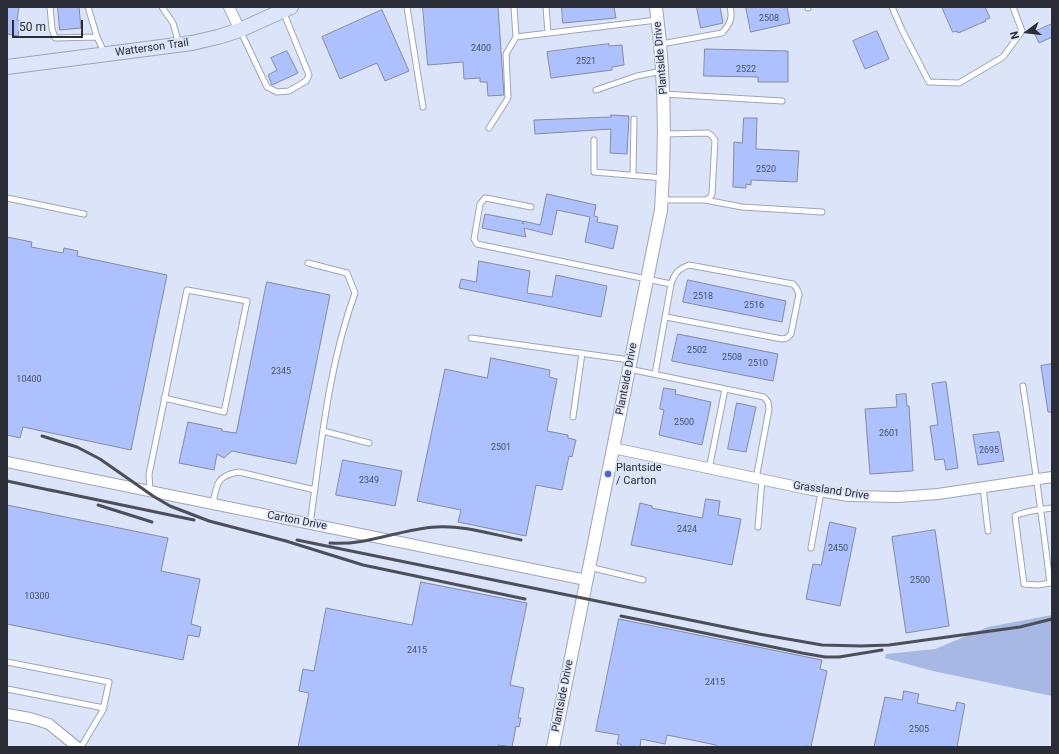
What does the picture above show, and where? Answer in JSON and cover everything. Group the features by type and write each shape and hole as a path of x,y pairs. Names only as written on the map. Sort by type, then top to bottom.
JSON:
{"main road":[{"name":"Watterson Trail","path":"7,67 179,45 218,37 240,30 287,9"}],"street":[{"path":"230,7 240,30"},
{"name":"Plantside Drive","path":"552,747 661,210 664,94 661,44 656,7"},
{"name":"Grassland Drive","path":"613,448 822,492 849,496 898,497 938,494 1052,477"},
{"name":"Carton Drive","path":"7,462 586,580"},
{"path":"7,714 30,718 49,724 77,747"}],"lane":[{"path":"50,7 52,29 55,38 97,37"},
{"path":"88,7 97,37 105,55"},
{"path":"162,7 173,23 179,45"},
{"path":"407,7 422,107"},
{"path":"489,128 508,98 506,54 516,36 514,7"},
{"path":"546,7 548,33"},
{"path":"661,44 722,33 730,24 732,14 730,7"},
{"path":"892,7 902,30 929,82 959,84 1003,58 1022,31 1013,7"},
{"path":"240,30 267,88 277,92 290,91 306,81 310,75 287,9"},
{"path":"516,36 658,20"},
{"path":"596,90 637,76 663,71"},
{"path":"664,94 782,101"},
{"path":"632,175 634,119"},
{"path":"664,134 708,133 715,140 712,194 710,198 706,200"},
{"path":"594,140 594,172 663,178"},
{"path":"7,198 84,214"},
{"path":"531,207 485,198 480,204 474,239 477,244 671,284"},
{"path":"662,200 706,200 742,207 822,212"},
{"path":"308,263 347,273 355,293 345,321 325,412 310,524"},
{"path":"655,374 671,284 675,274 680,268 689,265 793,284 797,288 799,294 791,334 787,338 782,339 666,317"},
{"path":"150,492 149,474 164,398 187,290 247,301 224,412 164,398"},
{"path":"471,338 582,353 630,364 655,374 764,396 768,402 769,409 759,479 758,527"},
{"path":"574,417 582,353"},
{"path":"1023,386 1038,479 1041,510 1050,583 1038,585 1024,584 1015,516 1024,512 1041,510 1052,508"},
{"path":"709,469 726,389"},
{"path":"323,430 369,443"},
{"path":"213,504 216,486 227,474 239,472 315,490"},
{"path":"983,487 988,531"},
{"path":"811,548 822,492"},
{"path":"589,567 643,580"},
{"path":"7,662 109,682 104,708 81,747"},
{"path":"7,689 104,708"}],"shaded area":[{"path":"1052,615 1052,696 933,671 885,658 886,654 935,649 988,627"}],"building":[{"path":"7,7 19,7 17,20 21,21 18,36 7,34"},
{"path":"58,7 79,7 81,28 60,30"},
{"path":"423,7 498,7 504,95 488,96 487,82 480,82 480,78 464,79 463,62 428,65"},
{"path":"562,7 614,7 616,18 563,23"},
{"path":"697,7 720,7 723,23 701,28"},
{"path":"746,7 787,7 790,23 751,32"},
{"path":"942,7 985,7 990,18 958,33 957,31 953,32"},
{"path":"382,10 409,71 385,81 377,63 340,79 322,37"},
{"path":"1052,24 1052,37 1039,43 1034,32"},
{"path":"877,31 889,59 865,69 853,41"},
{"path":"609,44 609,46 622,45 624,65 612,67 612,70 551,78 547,52"},
{"path":"705,49 788,51 788,82 758,82 758,77 704,76"},
{"path":"287,51 298,73 272,85 268,75 277,70 271,58"},
{"path":"611,115 629,116 627,154 610,153 611,129 535,134 534,120 611,117"},
{"path":"744,118 757,118 756,149 799,151 797,182 751,180 751,185 746,184 746,188 733,187 734,142 742,143"},
{"path":"547,194 596,205 594,216 598,217 597,222 618,226 613,249 585,242 590,217 557,210 552,235 524,228 526,237 482,228 485,214 522,221 523,224 523,221 540,225"},
{"path":"7,237 32,242 31,247 63,253 64,248 78,251 77,256 167,275 131,450 23,427 20,438 7,435"},
{"path":"479,261 530,271 527,293 552,297 556,275 607,286 601,317 459,288 461,279 476,282"},
{"path":"688,280 786,301 782,322 683,302"},
{"path":"267,282 330,295 296,464 232,451 224,458 217,454 214,470 179,463 188,422 236,433"},
{"path":"678,334 778,354 773,381 672,361"},
{"path":"491,358 550,370 549,377 557,379 547,431 568,435 568,438 576,440 572,457 569,456 562,490 536,485 526,536 458,522 461,510 417,501 445,369 487,378"},
{"path":"1052,364 1052,412 1048,412 1041,366"},
{"path":"946,382 958,468 946,470 944,459 935,460 930,426 938,425 932,384"},
{"path":"664,388 676,390 675,394 711,402 702,445 659,435 664,410 660,409"},
{"path":"906,394 907,406 909,406 913,471 870,474 865,409 897,407 896,395"},
{"path":"737,403 756,407 746,452 728,449"},
{"path":"999,432 1004,461 978,465 973,435"},
{"path":"343,460 402,471 395,506 336,495"},
{"path":"706,499 720,501 718,515 741,519 732,565 631,545 640,503 652,506 652,508 702,518"},
{"path":"7,505 168,538 161,571 200,579 191,624 201,627 199,637 188,635 183,660 7,624"},
{"path":"830,522 856,528 840,606 806,599 813,564 821,565"},
{"path":"935,530 949,626 906,633 892,537"},
{"path":"421,582 527,603 510,685 524,688 518,718 521,718 519,727 516,726 512,747 498,745 498,747 298,747 309,693 299,691 303,669 314,671 326,608 412,625"},
{"path":"619,619 822,660 820,669 827,671 811,747 715,747 716,745 667,735 665,744 641,739 640,747 621,747 621,744 617,744 619,735 596,731"},
{"path":"904,691 919,694 917,703 955,711 957,702 965,704 957,747 874,747 885,697 902,700"}],"railway":[{"path":"42,436 77,447 100,459 170,506 209,521 286,541 363,565 525,599"},
{"path":"7,481 54,491"},
{"path":"50,490 194,520"},
{"path":"98,505 152,522"},
{"path":"330,543 357,542 423,528 436,527 457,527 521,540"},
{"path":"297,540 759,634 822,645 889,645 1020,627 1052,619"},
{"path":"621,616 825,657 839,657 882,650"}],"place":[{"name":"Plantside / Carton","path":"608,474"}]}
